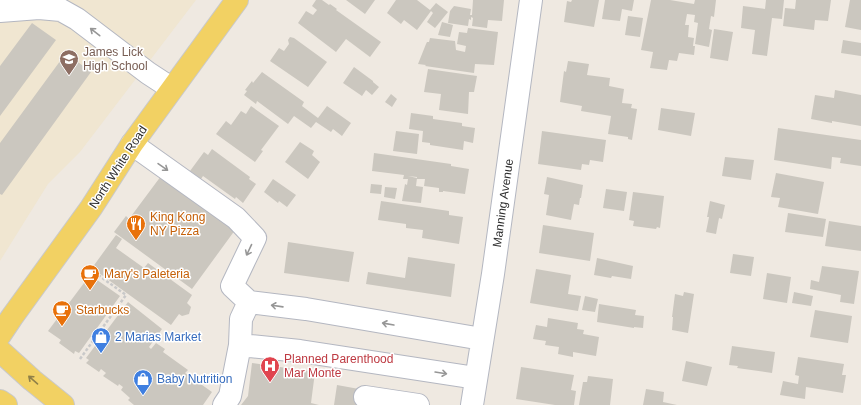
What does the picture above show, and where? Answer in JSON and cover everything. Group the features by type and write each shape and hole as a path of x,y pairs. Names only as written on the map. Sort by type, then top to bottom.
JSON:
{"main road":[{"name":"North White Road","path":"0,335 91,208 132,144 171,88 237,0"},
{"path":"0,351 63,405"},
{"path":"0,401 6,405"}],"street":[{"name":"Manning Avenue","path":"472,405 493,274 531,0"},
{"path":"0,11 39,8 61,10 77,19 148,73 171,88"},
{"path":"132,144 236,218 255,238 232,286 248,302 306,309 482,339"},
{"path":"227,401 240,345 241,319 248,302"},
{"path":"240,345 300,351 476,378"},
{"path":"365,397 418,405"}],"path":[{"path":"80,359 126,295 87,267"}],"shaded area":[{"name":"James Lick High School","path":"0,0 196,0 80,152 48,184 0,261"}],"building":[{"path":"316,0 322,0 329,5 330,4 337,9 336,10 381,42 370,57 346,39 336,52 298,23 306,11 313,15 317,10 312,6"},
{"path":"346,0 375,0 365,14"},
{"path":"396,0 417,0 430,10 436,3 448,12 435,28 427,22 433,13 431,11 417,30 404,20 401,24 387,13"},
{"path":"473,0 504,0 502,21 488,20 487,28 472,26 473,18 471,17 471,20 469,19 468,26 448,23 450,11 454,6 471,9 470,15 472,15"},
{"path":"572,0 599,0 594,27 564,22 567,1 571,2"},
{"path":"605,0 634,0 632,11 622,9 620,21 602,19"},
{"path":"651,0 670,0 694,4 695,0 716,0 714,17 711,16 709,29 712,30 709,47 695,44 698,23 694,22 695,15 687,14 685,25 689,25 688,37 694,38 694,55 679,53 677,61 669,60 667,70 650,68 653,52 641,50"},
{"path":"766,0 784,0 782,19 772,18 767,56 752,54 755,30 741,28 743,6 765,9"},
{"path":"796,0 831,0 828,21 815,20 814,30 783,26 785,8 795,9"},
{"path":"850,0 861,0 861,30 845,27"},
{"path":"628,16 643,18 640,37 625,35"},
{"path":"442,22 453,25 450,37 438,35"},
{"path":"32,23 56,40 0,116 0,66"},
{"path":"468,28 498,32 494,65 475,64 474,73 418,64 430,38 455,41 456,50 465,52 466,46 457,44 459,32 467,33"},
{"path":"714,29 733,32 728,61 710,58"},
{"path":"290,37 294,38 327,62 308,87 270,61 279,48 284,51 289,44 288,40"},
{"path":"843,40 861,43 861,56 841,53"},
{"path":"66,53 91,72 2,195 0,194 0,143"},
{"path":"568,61 589,64 587,75 610,78 609,86 624,89 622,103 632,104 631,108 637,109 632,140 628,139 628,137 608,134 611,116 581,111 582,106 560,102 564,71 566,72"},
{"path":"354,67 379,87 372,95 366,90 362,96 343,83"},
{"path":"428,69 477,76 474,92 469,92 468,114 439,110 441,94 424,92"},
{"path":"262,72 304,102 302,106 318,118 327,106 351,123 342,136 333,129 331,132 316,122 311,128 294,116 288,124 257,101 256,104 244,95 247,91 245,90 252,81 253,83"},
{"path":"835,90 861,95 861,126 811,119 815,95 834,98"},
{"path":"391,94 397,99 392,107 385,102"},
{"path":"251,106 279,126 261,150 263,151 255,162 216,134 226,121 231,125 241,111 246,114"},
{"path":"661,108 695,113 691,136 658,130"},
{"path":"411,113 433,116 433,119 462,123 462,126 475,128 473,143 464,141 463,150 430,145 430,143 422,142 423,131 409,129"},
{"path":"778,128 861,140 861,166 840,163 841,158 832,157 831,169 774,160"},
{"path":"396,131 419,134 417,154 393,151"},
{"path":"542,131 606,140 603,162 590,160 589,165 582,164 581,170 538,164"},
{"path":"300,142 314,151 312,155 320,162 308,179 285,162"},
{"path":"212,149 250,177 249,179 256,184 243,203 203,176 201,179 190,171 204,152 208,155"},
{"path":"374,153 451,164 451,166 469,169 465,194 443,191 439,192 439,188 424,186 425,179 417,178 416,186 423,187 421,203 402,201 405,184 407,185 408,179 403,179 404,175 372,171"},
{"path":"725,157 754,160 751,180 722,176"},
{"path":"164,172 238,226 192,289 114,232 126,216 129,219"},
{"path":"776,173 824,182 818,214 778,207 780,198 771,197"},
{"path":"547,177 583,185 579,205 574,204 571,220 546,215 549,195 544,194"},
{"path":"273,179 296,195 287,207 279,201 278,203 264,192"},
{"path":"371,184 382,185 381,194 370,193"},
{"path":"385,187 397,188 395,199 384,197"},
{"path":"606,189 627,192 624,211 603,208"},
{"path":"633,192 664,196 660,228 657,227 656,229 633,226 634,221 629,220"},
{"path":"381,201 449,211 449,215 463,217 459,244 422,238 423,230 406,228 406,224 378,220"},
{"path":"710,201 725,205 722,219 719,218 716,234 706,232"},
{"path":"788,213 826,219 823,237 785,232"},
{"path":"829,221 861,226 861,251 825,246"},
{"path":"543,225 594,233 590,261 539,253"},
{"path":"116,235 122,239 116,248 144,268 148,263 192,295 187,303 191,307 189,314 182,316 179,314 171,325 92,268"},
{"path":"288,242 354,252 349,282 284,273"},
{"path":"733,254 754,257 751,276 730,273"},
{"path":"408,257 455,264 451,297 366,284 368,272 405,278"},
{"path":"597,258 633,266 631,279 594,275"},
{"path":"822,266 859,271 854,304 840,302 841,295 810,289 811,280 819,282"},
{"path":"536,269 571,275 568,294 581,296 578,311 530,303"},
{"path":"767,273 791,277 787,303 763,299"},
{"path":"90,275 120,296 79,353 75,351 74,354 59,343 61,340 48,331"},
{"path":"684,292 694,294 688,333 672,330 675,294 683,296"},
{"path":"794,292 813,296 811,306 792,303"},
{"path":"585,296 598,299 595,312 582,310"},
{"path":"128,302 162,329 149,347 151,349 156,343 165,349 163,352 188,370 185,373 212,392 203,405 134,405 128,400 130,398 121,390 123,387 119,384 118,386 103,376 106,373 101,369 99,372 86,363 89,360 86,358"},
{"path":"599,304 636,310 635,315 644,316 643,328 597,322"},
{"path":"815,310 852,316 848,343 810,337"},
{"path":"548,318 578,323 577,329 584,330 583,334 599,337 596,356 573,352 573,357 558,354 559,347 545,345 546,341 533,339 536,325 547,327"},
{"path":"732,346 775,352 772,373 737,368 738,366 729,365"},
{"path":"798,357 844,364 842,375 846,375 843,393 806,387 805,399 780,395 783,381 798,384 799,376 795,375"},
{"path":"686,361 712,367 707,386 682,381"},
{"name":"Planned Parenthood Mar Monte","path":"252,363 315,372 311,403 319,405 241,405 248,396"},
{"path":"521,367 574,375 571,390 576,391 574,405 555,405 516,399"},
{"path":"588,376 613,379 610,405 579,405 583,382 587,382"},
{"path":"337,385 359,389 356,405 334,405"},
{"path":"646,389 664,392 663,402 677,405 643,405"}],"place":[{"name":"James Lick High School","path":"69,76"},
{"name":"King Kong NY Pizza","path":"136,241"},
{"name":"Mary's Paleteria","path":"90,291"},
{"name":"Starbucks","path":"62,327"},
{"name":"2 Marias Market","path":"101,354"},
{"name":"Planned Parenthood Mar Monte","path":"270,383"},
{"name":"Baby Nutrition","path":"143,396"}]}
